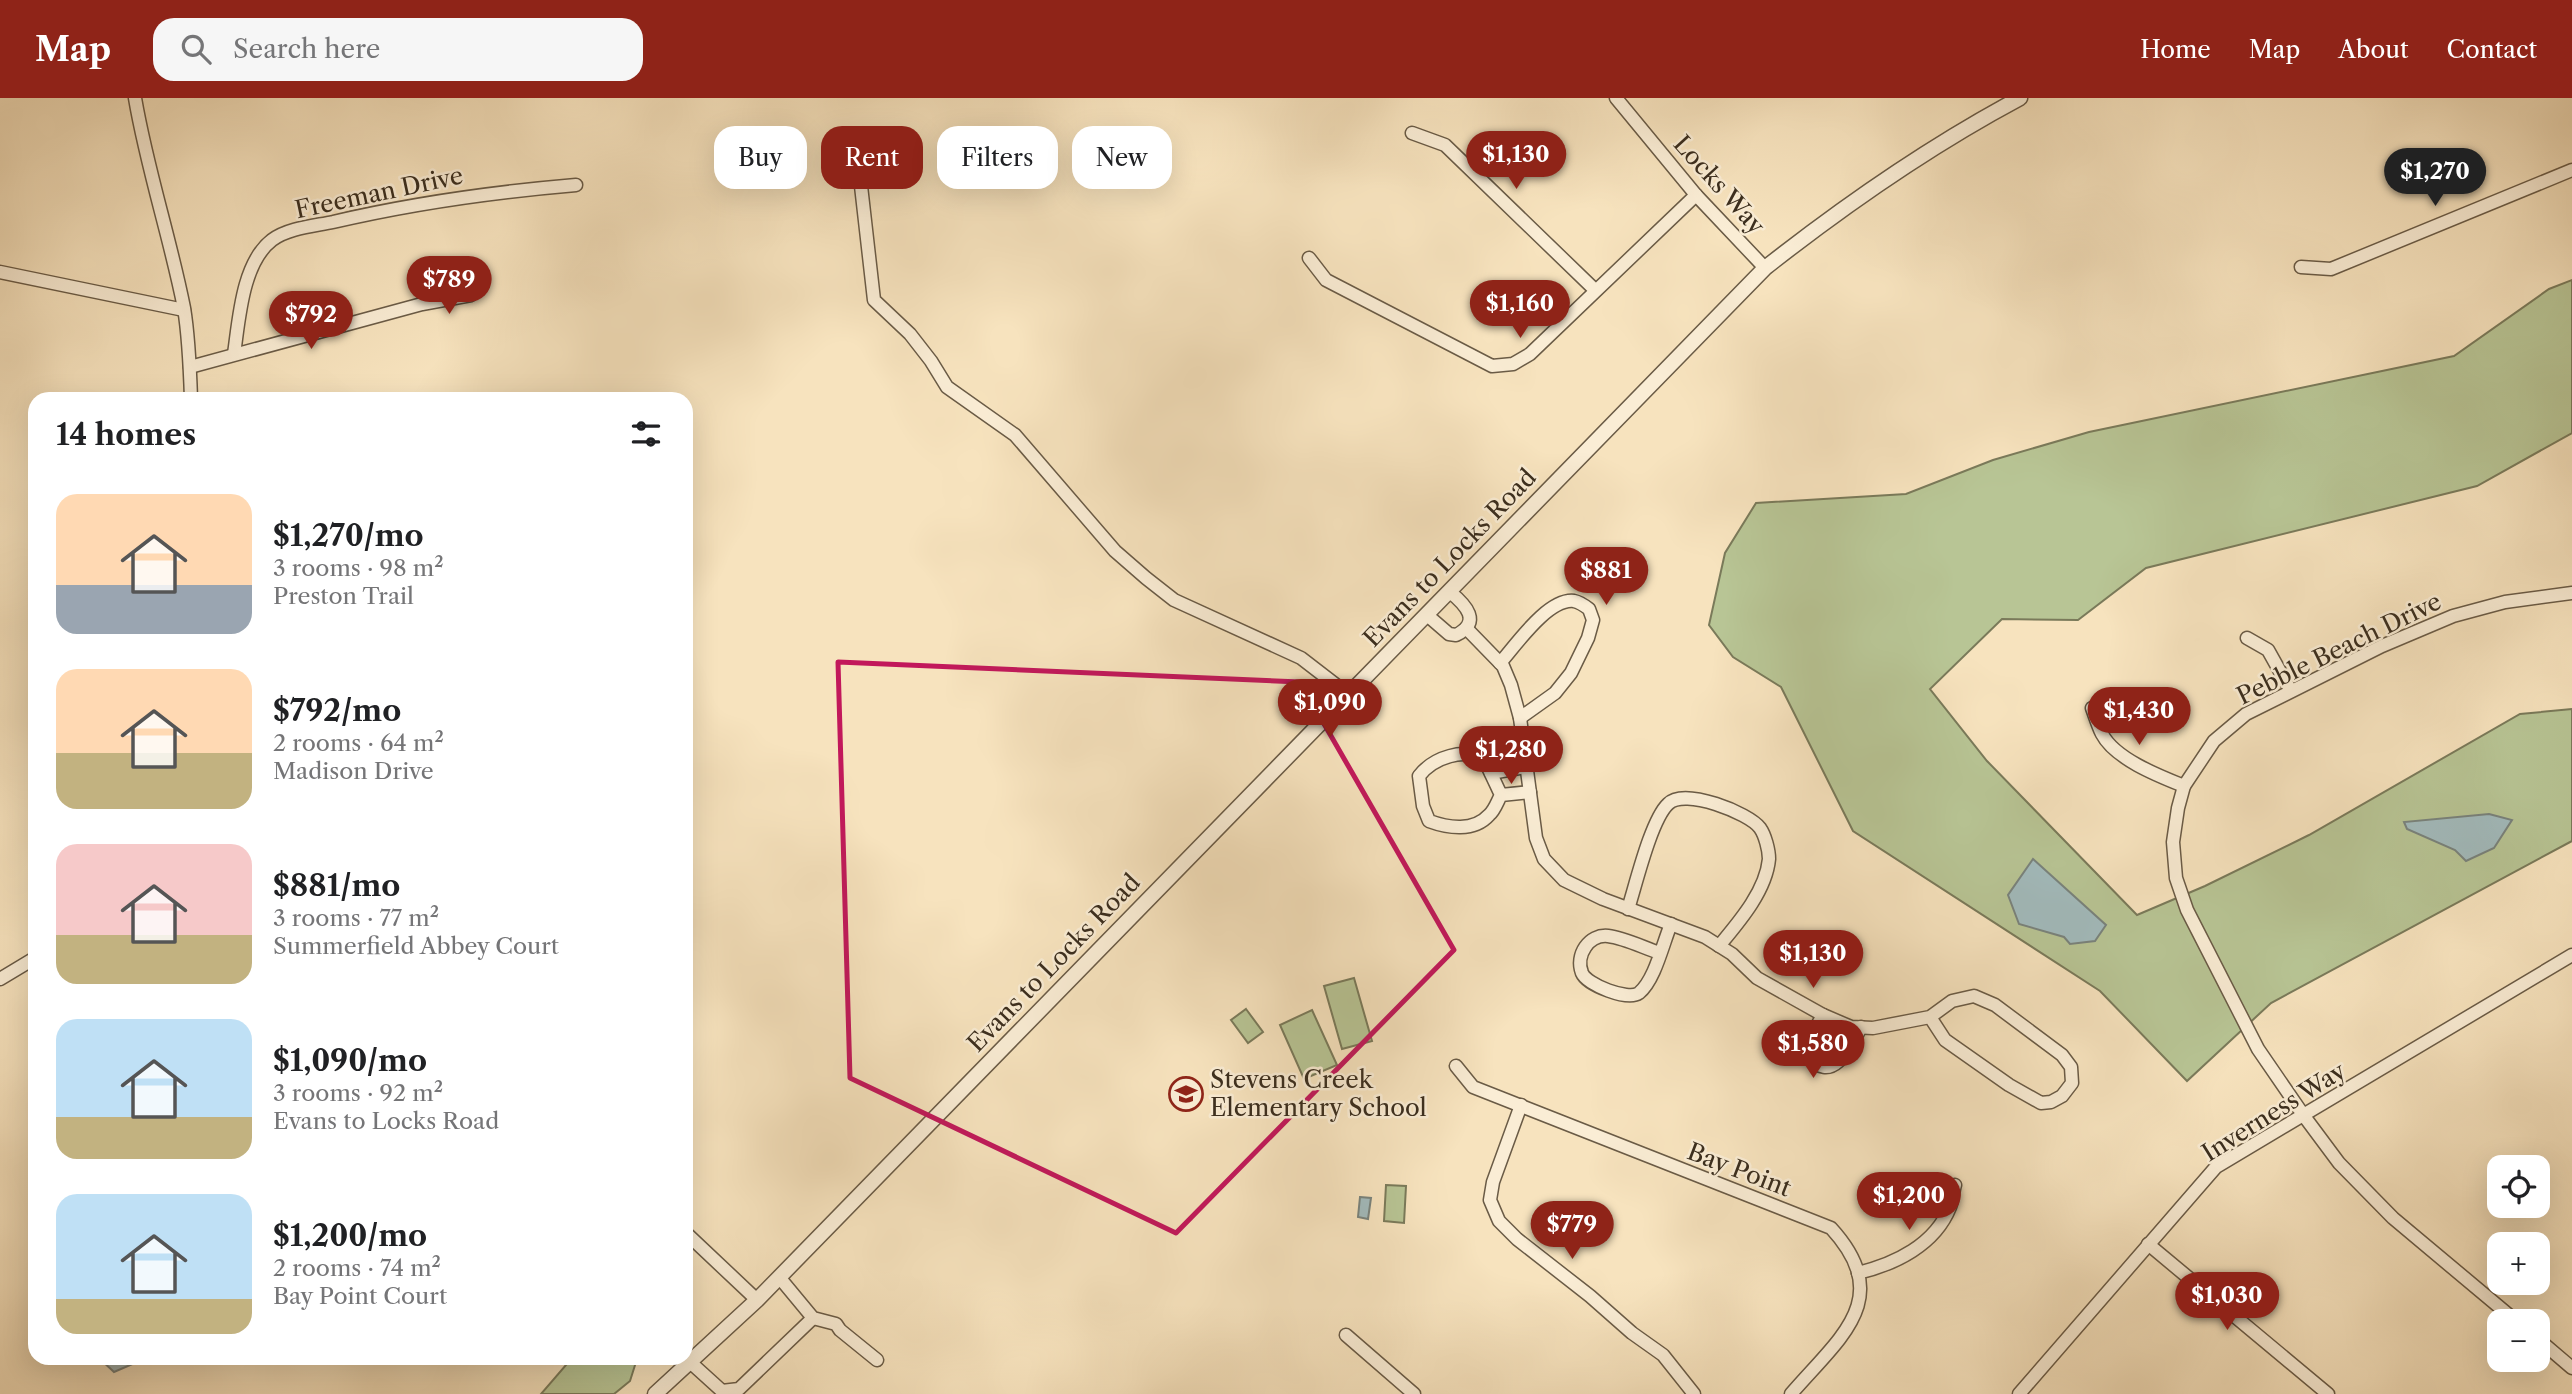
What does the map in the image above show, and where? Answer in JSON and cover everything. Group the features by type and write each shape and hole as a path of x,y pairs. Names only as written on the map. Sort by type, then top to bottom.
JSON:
{"street":[{"path":"135,98 143,147 184,310 191,392"},
{"name":"Locks Way","path":"1616,98 1696,195 1765,268"},
{"name":"Evans to Locks Road","path":"693,1359 757,1300 1765,268 1811,231 1876,187 1982,118 2020,98"},
{"path":"1412,133 1445,145 1595,290"},
{"path":"2301,267 2331,269 2572,170"},
{"name":"Freeman Drive","path":"234,354 241,305 253,264 272,240 296,230 400,206 496,192 576,185"},
{"path":"861,189 874,300 910,334 947,387 1016,435 1115,551 1155,586 1174,600 1301,658 1349,695"},
{"path":"1310,258 1326,280 1492,366 1513,364 1530,354 1696,195"},
{"path":"0,272 184,310"},
{"path":"190,367 422,304 471,295"},
{"path":"1427,615 1449,634 1456,635 1466,628 1470,615 1463,603 1450,592"},
{"name":"Pebble Beach Drive","path":"2502,1309 2393,1218 2339,1163 2304,1116 2258,1049 2187,910 2176,878 2173,842 2184,786 2214,741 2246,714 2453,615 2505,602 2572,593"},
{"path":"1500,663 1549,608 1575,601 1589,609 1593,620 1588,638 1571,673 1555,693 1520,718"},
{"path":"1466,628 1500,663 1511,685 1520,718 1536,838 1544,859 1564,880 1603,900 1705,937 1732,954 1758,978 1823,1015 1851,1027 1873,1028 1930,1017 1952,1001 1974,996 1995,1005 2062,1055 2071,1067 2072,1083 2062,1096 2052,1102 2040,1103 2009,1085 1945,1040 1930,1017"},
{"path":"2247,638 2268,650 2291,691"},
{"path":"2092,708 2103,736 2127,759 2153,774 2184,786"},
{"path":"1469,755 1485,761 1501,795 1492,813 1480,823 1461,827 1444,826 1429,821 1419,788 1419,776 1425,767 1451,756 1469,755"},
{"path":"1491,773 1526,767"},
{"path":"1501,795 1530,793"},
{"path":"1628,909 1655,827 1668,803 1681,797 1695,797 1714,803 1754,822 1762,830 1769,857 1763,881 1746,912 1719,946"},
{"path":"1660,953 1608,936 1595,937 1587,943 1580,959 1581,972 1587,980 1626,997 1637,995 1648,984 1660,953 1671,924"},
{"name":"Inverness Way","path":"2019,1394 2216,1167 2572,955"},
{"path":"0,979 28,962"},
{"path":"1823,1015 1809,1040 1807,1053 1820,1065 1839,1063 1847,1055 1861,1027"},
{"name":"Bay Point","path":"1456,1066 1473,1087 1831,1228 1845,1243 1857,1265 1861,1285 1859,1306 1848,1327 1791,1394"},
{"path":"1521,1105 1493,1182 1490,1200 1499,1221 1517,1239 1632,1333 1663,1355 1694,1394"},
{"path":"1858,1273 1887,1266 1912,1252 1933,1232 1950,1207 1955,1185"},
{"path":"693,1240 757,1300"},
{"path":"2148,1244 2328,1394"},
{"path":"779,1277 813,1318 836,1325 877,1360"},
{"path":"693,1365 722,1391 740,1389 813,1318"},
{"path":"1346,1335 1414,1394"},
{"path":"2550,1349 2572,1368"},
{"name":"Evans to Locks Road","path":"655,1394 687,1365"}],"highlighted area":[{"path":"838,662 1300,682 1454,950 1176,1233 850,1078"}],"green space":[{"path":"2572,280 2572,433 2477,486 2146,568 2078,620 2002,619 1930,689 1987,761 2137,915 2205,886 2309,835 2520,714 2572,709 2572,841 2271,1003 2187,1081 2100,991 1853,831 1781,687 1733,657 1709,625 1725,553 1756,503 1906,494 1993,460 2089,432 2454,356 2549,289"},
{"path":"1354,978 1372,1041 1342,1049 1324,986"},
{"path":"1246,1009 1263,1032 1248,1043 1231,1020"},
{"path":"1312,1010 1337,1065 1304,1079 1280,1025"},
{"path":"1386,1185 1406,1186 1404,1223 1384,1221"},
{"path":"566,1365 635,1365 630,1381 614,1394 541,1394"}],"water":[{"path":"2489,814 2512,820 2494,848 2466,861 2455,850 2407,829 2404,822"},
{"path":"2033,859 2106,925 2095,941 2070,944 2064,937 2019,924 2008,895"},
{"path":"1360,1197 1371,1198 1368,1219 1358,1217"},
{"path":"106,1365 130,1365 114,1372"}],"place":[{"name":"Stevens Creek Elementary School","path":"1186,1094"}]}
